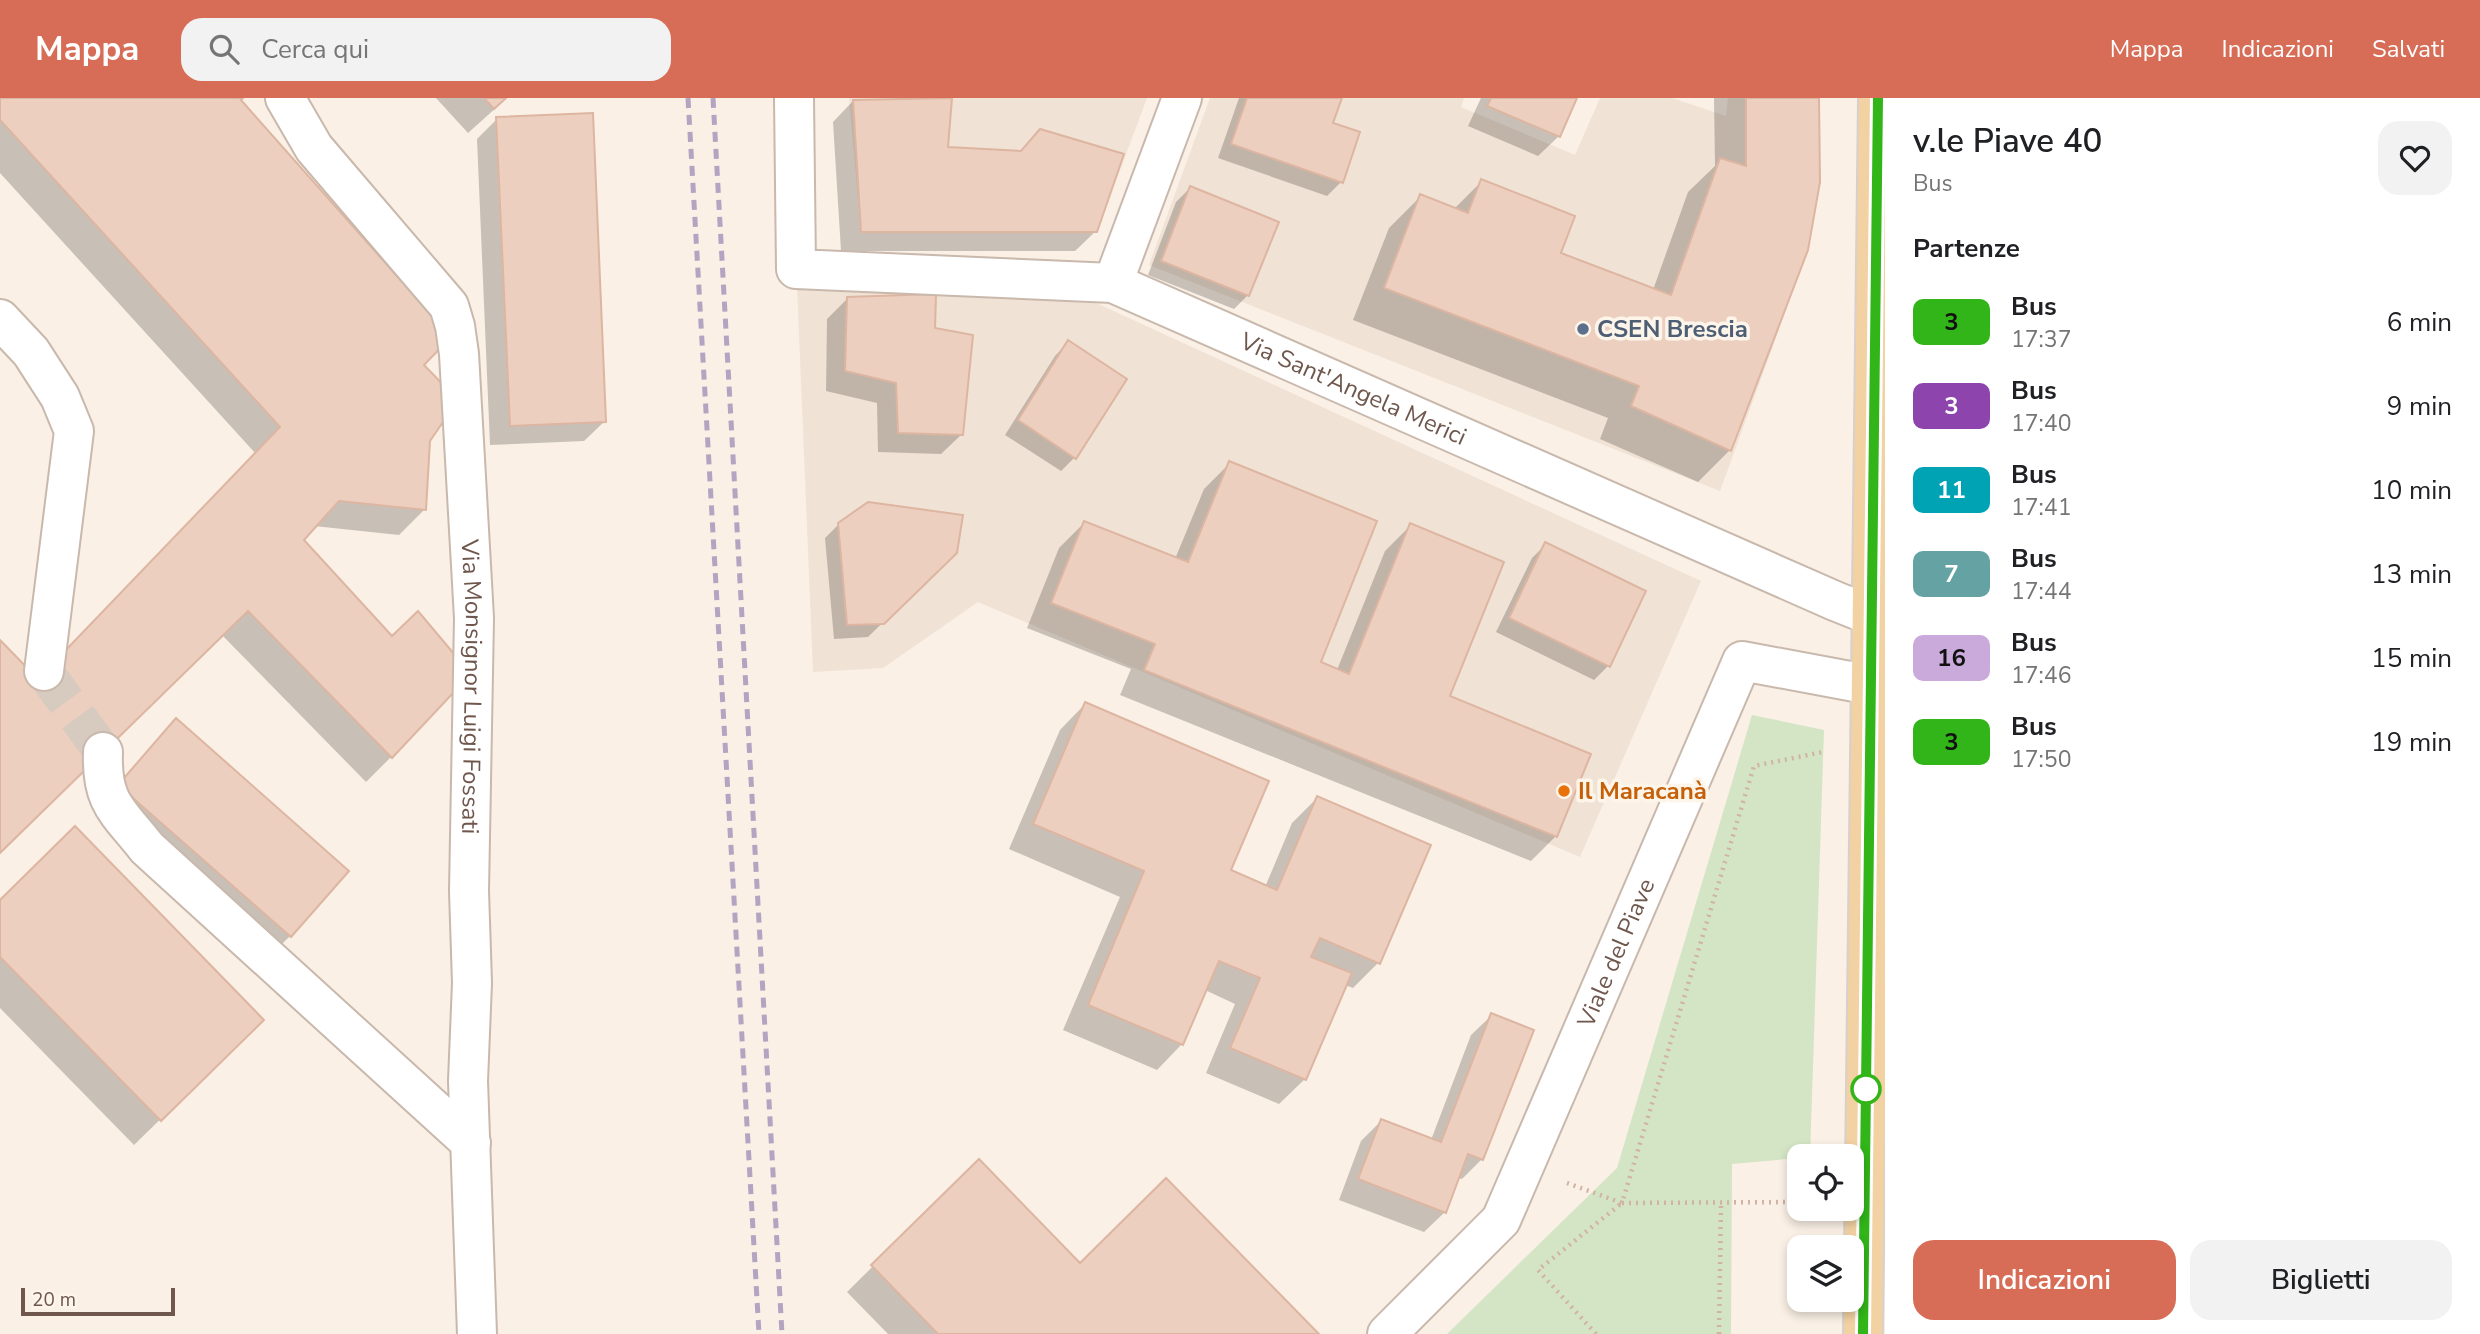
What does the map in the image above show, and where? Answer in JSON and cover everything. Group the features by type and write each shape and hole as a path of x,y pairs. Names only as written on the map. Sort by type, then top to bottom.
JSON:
{"main road":[{"path":"1863,1334 1871,685 1878,619 1878,98"}],"street":[{"name":"Via Monsignor Luigi Fossati","path":"285,98 314,148 449,306 455,326 459,354 474,618 469,891 472,983 468,1081 477,1334"},
{"name":"Via Sant'Angela Merici","path":"794,98 796,269 1113,282 1878,619"},
{"path":"1113,282 1182,98"},
{"path":"0,319 31,352 60,397 74,431 44,671"},
{"name":"Viale del Piave","path":"1387,1334 1501,1220 1742,661 1871,685"},
{"path":"103,752 102,775 108,799 147,848 471,1143"}],"path":[{"path":"1596,1334 1538,1270 1622,1203 1754,766 1831,751"},
{"path":"1622,1203 1787,1202"},
{"path":"1719,1334 1721,1203"}],"shaded area":[{"path":"849,98 1147,98 1097,232 861,232"},
{"path":"1210,98 1464,98 1461,107 1575,155 1600,98 1672,98 1726,116 1728,98 1819,98 1820,182 1808,250 1720,491 1149,265"},
{"path":"797,285 1083,297 1701,581 1580,857 978,602 883,668 813,672"}],"green space":[{"path":"1752,715 1824,730 1810,1144 1787,1144 1787,1159 1732,1164 1731,1334 1447,1334 1617,1168"}],"building":[{"path":"0,98 243,98 241,100 451,337 424,365 458,400 430,441 426,510 339,501 304,540 392,636 418,611 471,674 392,758 248,611 0,853 0,640 38,679 280,427 0,120"},
{"path":"484,98 506,98 494,109"},
{"path":"952,98 948,147 1021,151 1040,129 1124,154 1097,232 861,232 853,100"},
{"path":"1247,98 1342,98 1333,123 1360,132 1343,183 1231,144"},
{"path":"1491,98 1577,98 1560,137 1487,106"},
{"path":"1746,98 1819,98 1820,182 1808,250 1731,451 1631,406 1639,386 1384,288 1420,194 1468,213 1481,179 1575,216 1561,253 1671,295 1720,158 1746,166"},
{"path":"593,113 606,422 510,426 496,117"},
{"path":"1190,186 1279,222 1249,296 1161,261"},
{"path":"936,294 935,328 973,335 963,435 898,433 896,383 845,371 847,297"},
{"path":"1068,340 1127,379 1076,459 1018,420"},
{"path":"1229,461 1377,521 1321,662 1349,674 1410,523 1504,562 1450,696 1591,754 1557,837 1144,670 1155,644 1051,603 1084,521 1188,562"},
{"path":"868,502 963,515 957,553 884,624 847,625 838,523"},
{"path":"1545,542 1646,591 1610,667 1509,618"},
{"path":"1085,702 1269,781 1231,870 1277,890 1317,796 1431,845 1380,964 1320,938 1311,957 1352,973 1306,1080 1230,1048 1260,978 1219,961 1183,1045 1088,1005 1144,871 1033,824"},
{"path":"176,718 349,871 291,937 118,785"},
{"path":"75,826 264,1020 161,1121 0,957 0,900"},
{"path":"1491,1013 1534,1030 1483,1160 1468,1154 1446,1213 1358,1179 1381,1119 1441,1142"},
{"path":"979,1159 1080,1263 1166,1178 1319,1334 938,1334 871,1265"}],"tunnel":[{"path":"44,671 103,752"}],"railway":[{"path":"688,98 759,1334"},
{"path":"713,98 782,1334"}],"bus line":[{"name":"3","path":"1863,1334 1878,98"}],"place":[{"name":"CSEN Brescia","path":"1583,329"},
{"name":"Il Maracanà","path":"1564,791"}]}
